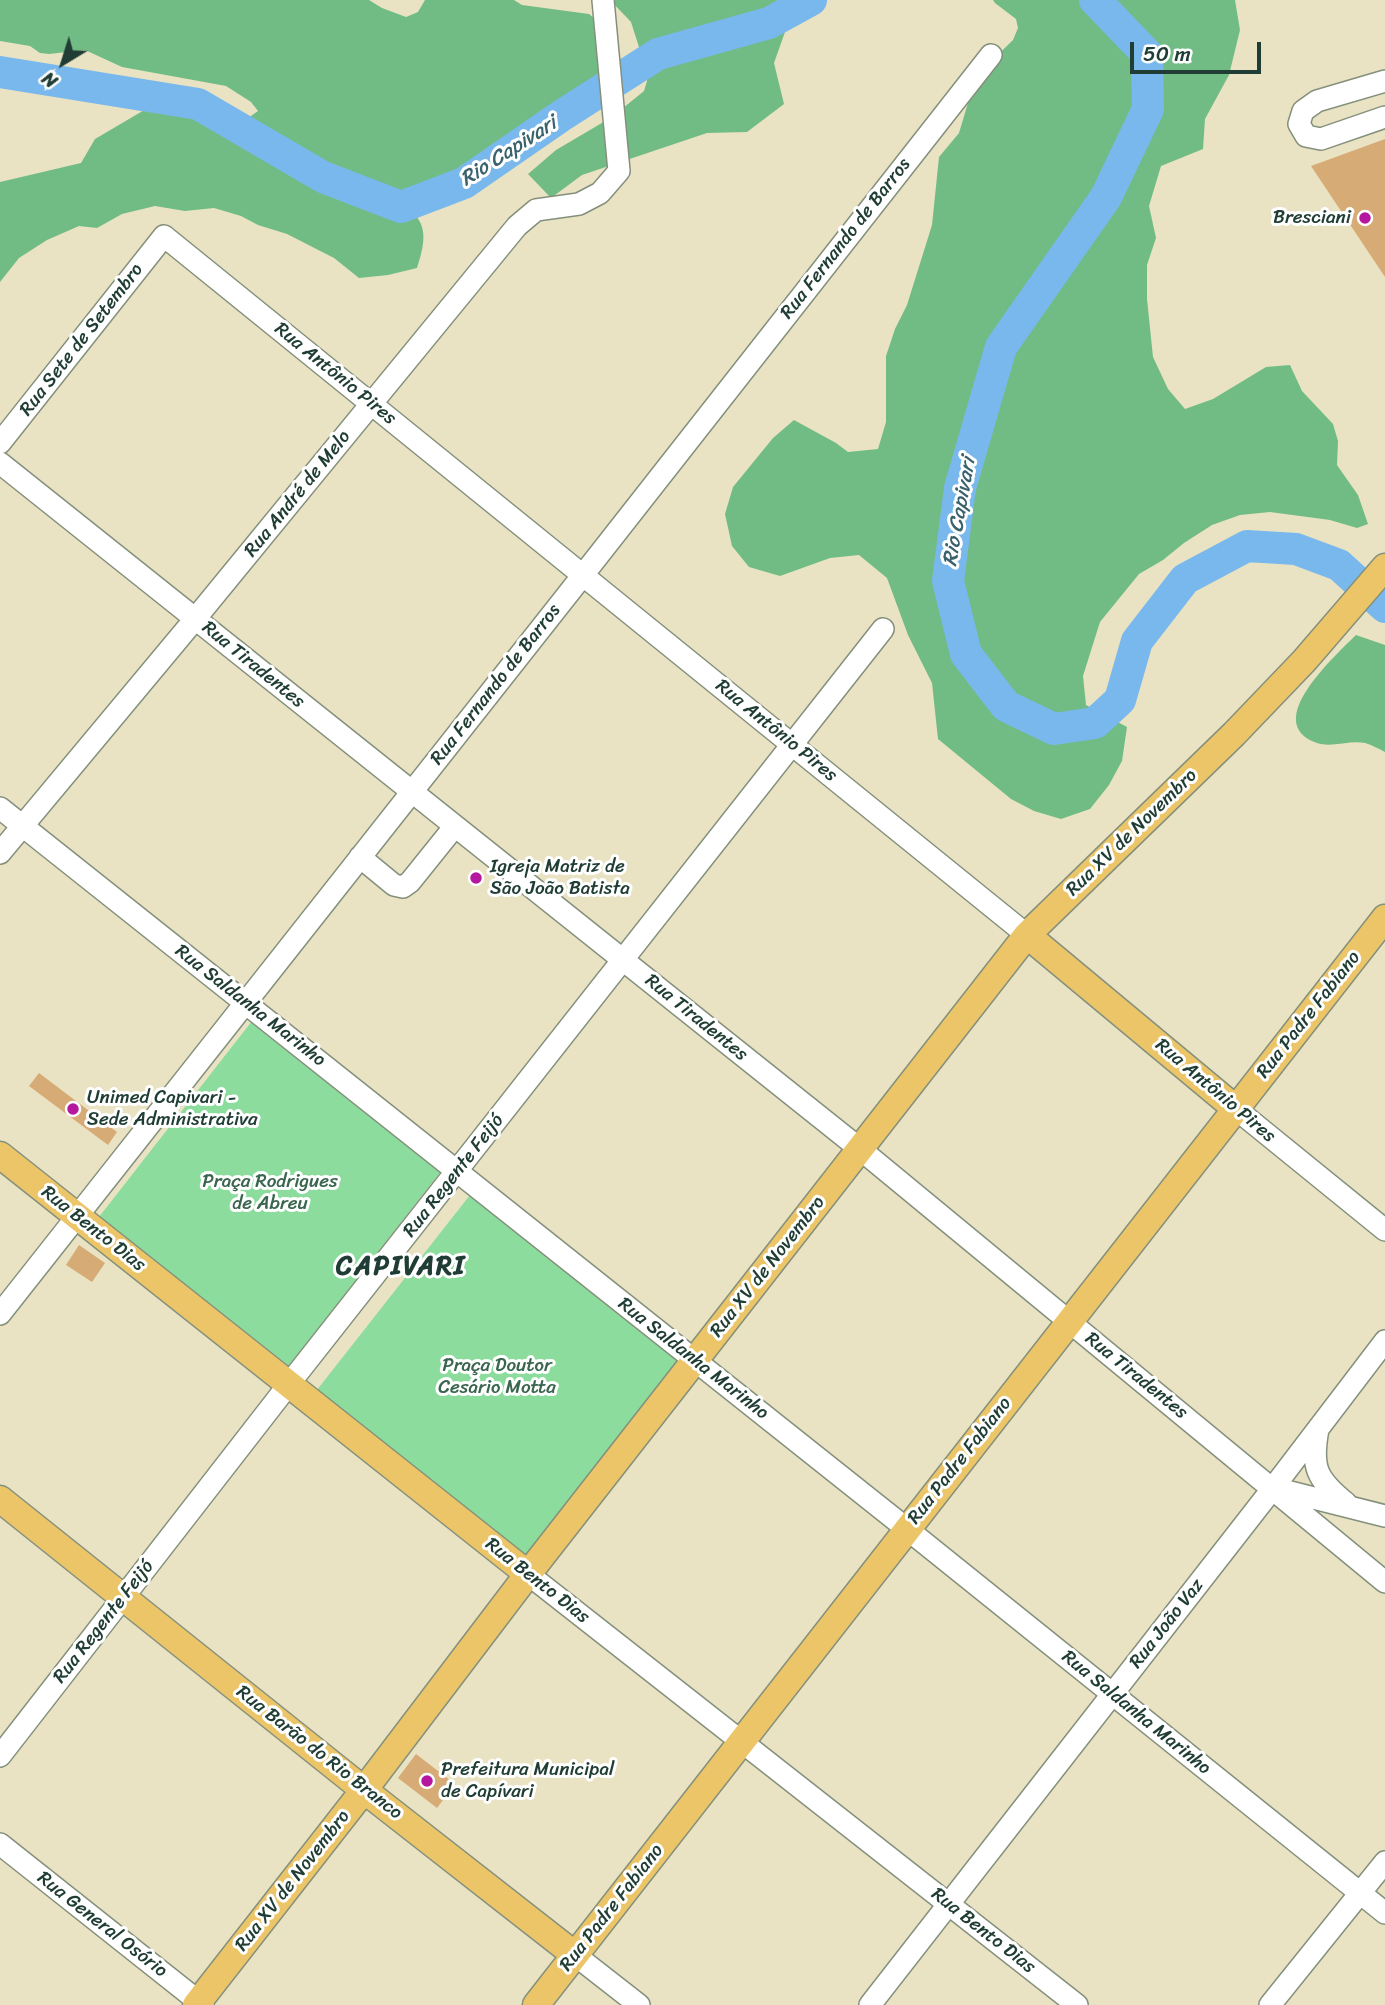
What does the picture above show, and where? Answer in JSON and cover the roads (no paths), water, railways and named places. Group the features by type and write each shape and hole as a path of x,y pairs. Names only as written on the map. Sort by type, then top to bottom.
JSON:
{"main road":[{"name":"Rua XV de Novembro","path":"199,2004 528,1574 1027,935 1234,734 1304,661 1385,567"},
{"name":"Rua Padre Fabiano","path":"537,2005 1385,918"},
{"name":"Rua Antônio Pires","path":"1027,935 1236,1108"},
{"name":"Rua Bento Dias","path":"0,1154 528,1574"},
{"name":"Rua Barão do Rio Branco","path":"0,1499 575,1955"}],"street":[{"name":"Rua André de Melo","path":"0,853 517,226 536,210 579,204 600,193 619,171 603,0"},
{"name":"Rua Fernando de Barros","path":"0,1314 990,55"},
{"path":"1378,83 1384,117 1321,139 1306,136 1299,124 1303,111 1317,102 1378,83"},
{"name":"Rua Antônio Pires","path":"164,236 1027,935"},
{"name":"Rua Sete de Setembro","path":"0,443 164,236"},
{"name":"Rua Tiradentes","path":"0,463 860,1149 1385,1582"},
{"name":"Rua Regente Feijó","path":"0,1756 883,629"},
{"name":"Rua Saldanha Marinho","path":"0,808 1385,1913"},
{"path":"360,857 394,885 403,887 455,826"},
{"name":"Rua Antônio Pires","path":"1236,1108 1385,1230"},
{"name":"Rua João Vaz","path":"870,2005 1385,1341"},
{"path":"1318,1429 1314,1451 1317,1469 1328,1489 1349,1506"},
{"path":"1273,1488 1385,1516"},
{"path":"1332,1536 1332,1523 1336,1514 1349,1506"},
{"name":"Rua Bento Dias","path":"528,1574 1077,2005"},
{"name":"Rua General Osório","path":"0,1844 199,2004"},
{"path":"1270,2005 1385,1862"},
{"name":"Rua Barão do Rio Branco","path":"575,1955 639,2005"}],"waterway":[{"name":"Rio Capivari","path":"0,72 198,104 323,177 401,207 464,183 658,54 769,23 811,0"},
{"name":"Rio Capivari","path":"1095,0 1147,54 1148,109 1106,197 1001,347 960,488 948,581 966,654 1006,706 1054,729 1095,723 1120,700 1137,641 1185,579 1247,546 1296,549 1339,565 1385,607"}],"place":[{"name":"Bresciani","path":"1365,218"},
{"name":"Igreja Matriz de São João Batista","path":"476,878"},
{"name":"Unimed Capivari - Sede Administrativa","path":"73,1109"},
{"name":"Prefeitura Municipal de Capívari","path":"427,1781"}],"district":[{"name":"CAPIVARI","path":"401,1267"}],"park label":[{"name":"Praça Rodrigues de Abreu","path":"270,1193"},
{"name":"Praça Doutor Cesário Motta","path":"497,1377"}]}
